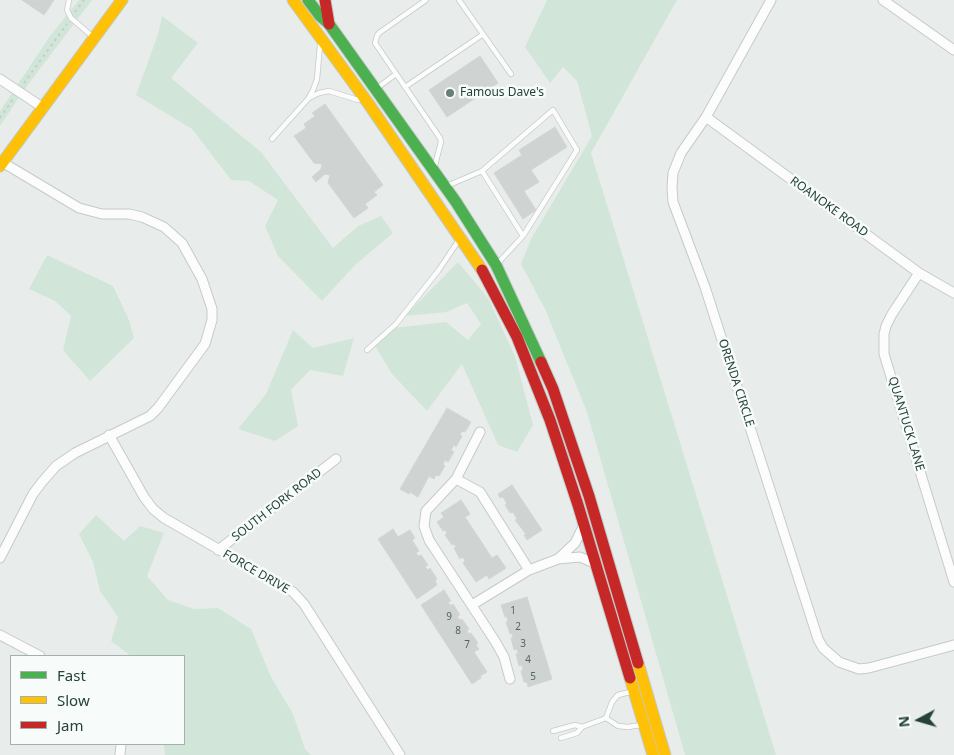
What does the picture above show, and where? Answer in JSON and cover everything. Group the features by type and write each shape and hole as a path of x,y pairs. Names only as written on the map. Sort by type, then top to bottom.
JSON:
{"main road":[{"path":"1,164 122,0"},
{"path":"293,0 368,103 461,237 484,273 517,337 550,420 584,525 652,755"},
{"path":"308,0 320,16 329,24 445,186 496,265 528,331 553,389 589,496 665,755"},
{"path":"325,0 329,24"}],"street":[{"name":"ORENDA CIRCLE","path":"771,0 706,117 681,153 675,166 672,188 673,202 705,287 818,639 823,648 839,662 858,668 879,666 954,645"},
{"path":"883,0 954,50"},
{"path":"0,79 42,107"},
{"name":"ROANOKE ROAD","path":"706,117 919,273 954,293"},
{"path":"0,558 33,494 56,466 75,453 109,435 141,422 158,408 205,344 210,332 212,309 202,279 182,243 164,227 142,217 129,214 102,214 79,208 1,164"},
{"name":"QUANTUCK LANE","path":"919,273 886,326 884,348 889,371 954,582"},
{"path":"480,432 456,479 426,512 424,526 429,540 500,649 510,679"},
{"name":"FORCE DRIVE","path":"109,435 144,498 153,509 164,518 293,592 304,604 400,755"},
{"name":"SOUTH FORK ROAD","path":"218,550 336,459"},
{"path":"456,479 480,492 529,570"},
{"path":"558,559 574,543 584,525"},
{"path":"472,605 529,570 558,559 580,557 596,564"},
{"path":"0,635 38,655"}],"lane":[{"path":"68,0 67,10 71,18 93,37"},
{"path":"426,0 379,33 376,36 376,45 440,138 441,142 434,171"},
{"path":"459,0 511,74"},
{"path":"405,87 482,35"},
{"path":"308,99 316,79 321,38"},
{"path":"375,89 396,74"},
{"path":"272,139 308,99 319,93 329,91 368,103"},
{"path":"445,186 482,171 553,110 578,150 523,236 496,265"},
{"path":"482,171 523,236"},
{"path":"367,350 396,324 438,271 461,237"},
{"path":"553,731 574,725 582,727 606,718 612,702 618,695 634,690"},
{"path":"606,718 618,726 628,727 644,724"},
{"path":"561,738 578,733 582,727"}],"path":[{"path":"0,118 84,0"}],"green space":[{"path":"79,0 92,0 24,90 0,126 0,111 50,36"},
{"path":"547,0 677,0 591,153 776,755 685,755 587,412 545,309 521,264 531,239 592,136 577,81 563,67 550,83 525,47"},
{"path":"162,16 198,43 171,78 261,152 333,248 358,226 381,216 393,233 355,265 322,301 278,256 265,226 278,200 249,181 231,180 192,129 136,95 158,34"},
{"path":"47,255 113,286 129,320 134,338 90,381 63,350 71,316 55,301 29,289"},
{"path":"458,262 488,298 515,356 533,425 517,452 498,445 462,364 427,411 392,374 375,346 394,328 446,322 468,340 481,324 467,303 446,312 405,316"},
{"path":"293,330 313,348 354,338 343,376 310,370 291,390 298,426 275,441 238,429 266,394"},
{"path":"96,515 124,541 140,526 164,533 147,576 168,600 194,609 218,608 251,629 271,677 293,714 305,749 311,755 165,755 164,745 185,745 185,655 130,655 111,641 118,617 100,591 93,562 79,534"}],"building":[{"path":"22,0 54,0 44,15"},
{"path":"480,56 498,83 447,117 429,90"},
{"path":"325,104 383,185 374,192 377,195 365,204 368,208 354,218 328,183 330,175 325,174 316,182 312,177 321,169 322,164 314,163 294,136 306,128 304,124 315,116 312,113"},
{"path":"555,127 567,147 531,170 539,182 524,191 536,210 523,219 494,173 522,155 519,150"},
{"path":"447,408 471,422 465,432 462,431 460,435 462,436 456,447 454,445 451,450 454,452 448,462 445,460 443,464 445,466 439,476 436,475 434,479 429,476 418,497 410,492 409,494 400,489"},
{"path":"512,485 542,530 527,540 524,535 526,534 515,520 517,519 513,512 510,513 503,497 500,498 498,494"},
{"path":"461,500 470,514 465,517 492,558 497,555 506,568 489,579 487,575 476,582 463,563 465,561 463,557 460,559 454,548 456,547 454,544 452,545 445,535 447,533 445,530 443,531 437,522 444,517 441,513"},
{"path":"393,529 398,537 410,530 415,538 412,540 419,551 416,553 418,556 421,555 428,565 425,567 428,570 430,568 437,579 435,581 437,585 417,599 378,539"},
{"path":"444,590 451,601 448,602 451,606 453,604 460,615 457,616 460,620 462,619 469,629 467,631 469,634 471,633 478,643 476,645 479,649 474,652 487,672 472,684 421,605"},
{"path":"527,597 552,679 528,687 527,682 524,682 521,671 523,670 522,665 519,666 516,654 518,654 517,649 514,650 511,638 513,637 512,633 510,634 506,622 508,621 507,617 505,617 501,605"}],"traffic: fast":[{"path":"308,0 320,16 329,24 456,202 496,265 541,362"}],"traffic: slow":[{"path":"0,166 122,0"},
{"path":"293,0 368,103 482,270"},
{"path":"638,663 665,755"},
{"path":"630,678 653,755"}],"traffic: jam":[{"path":"325,0 329,24"},
{"path":"482,270 517,337 550,420 578,505 630,678"},
{"path":"541,362 553,389 589,496 638,663"}],"place":[{"name":"Famous Dave's","path":"450,93"}]}
